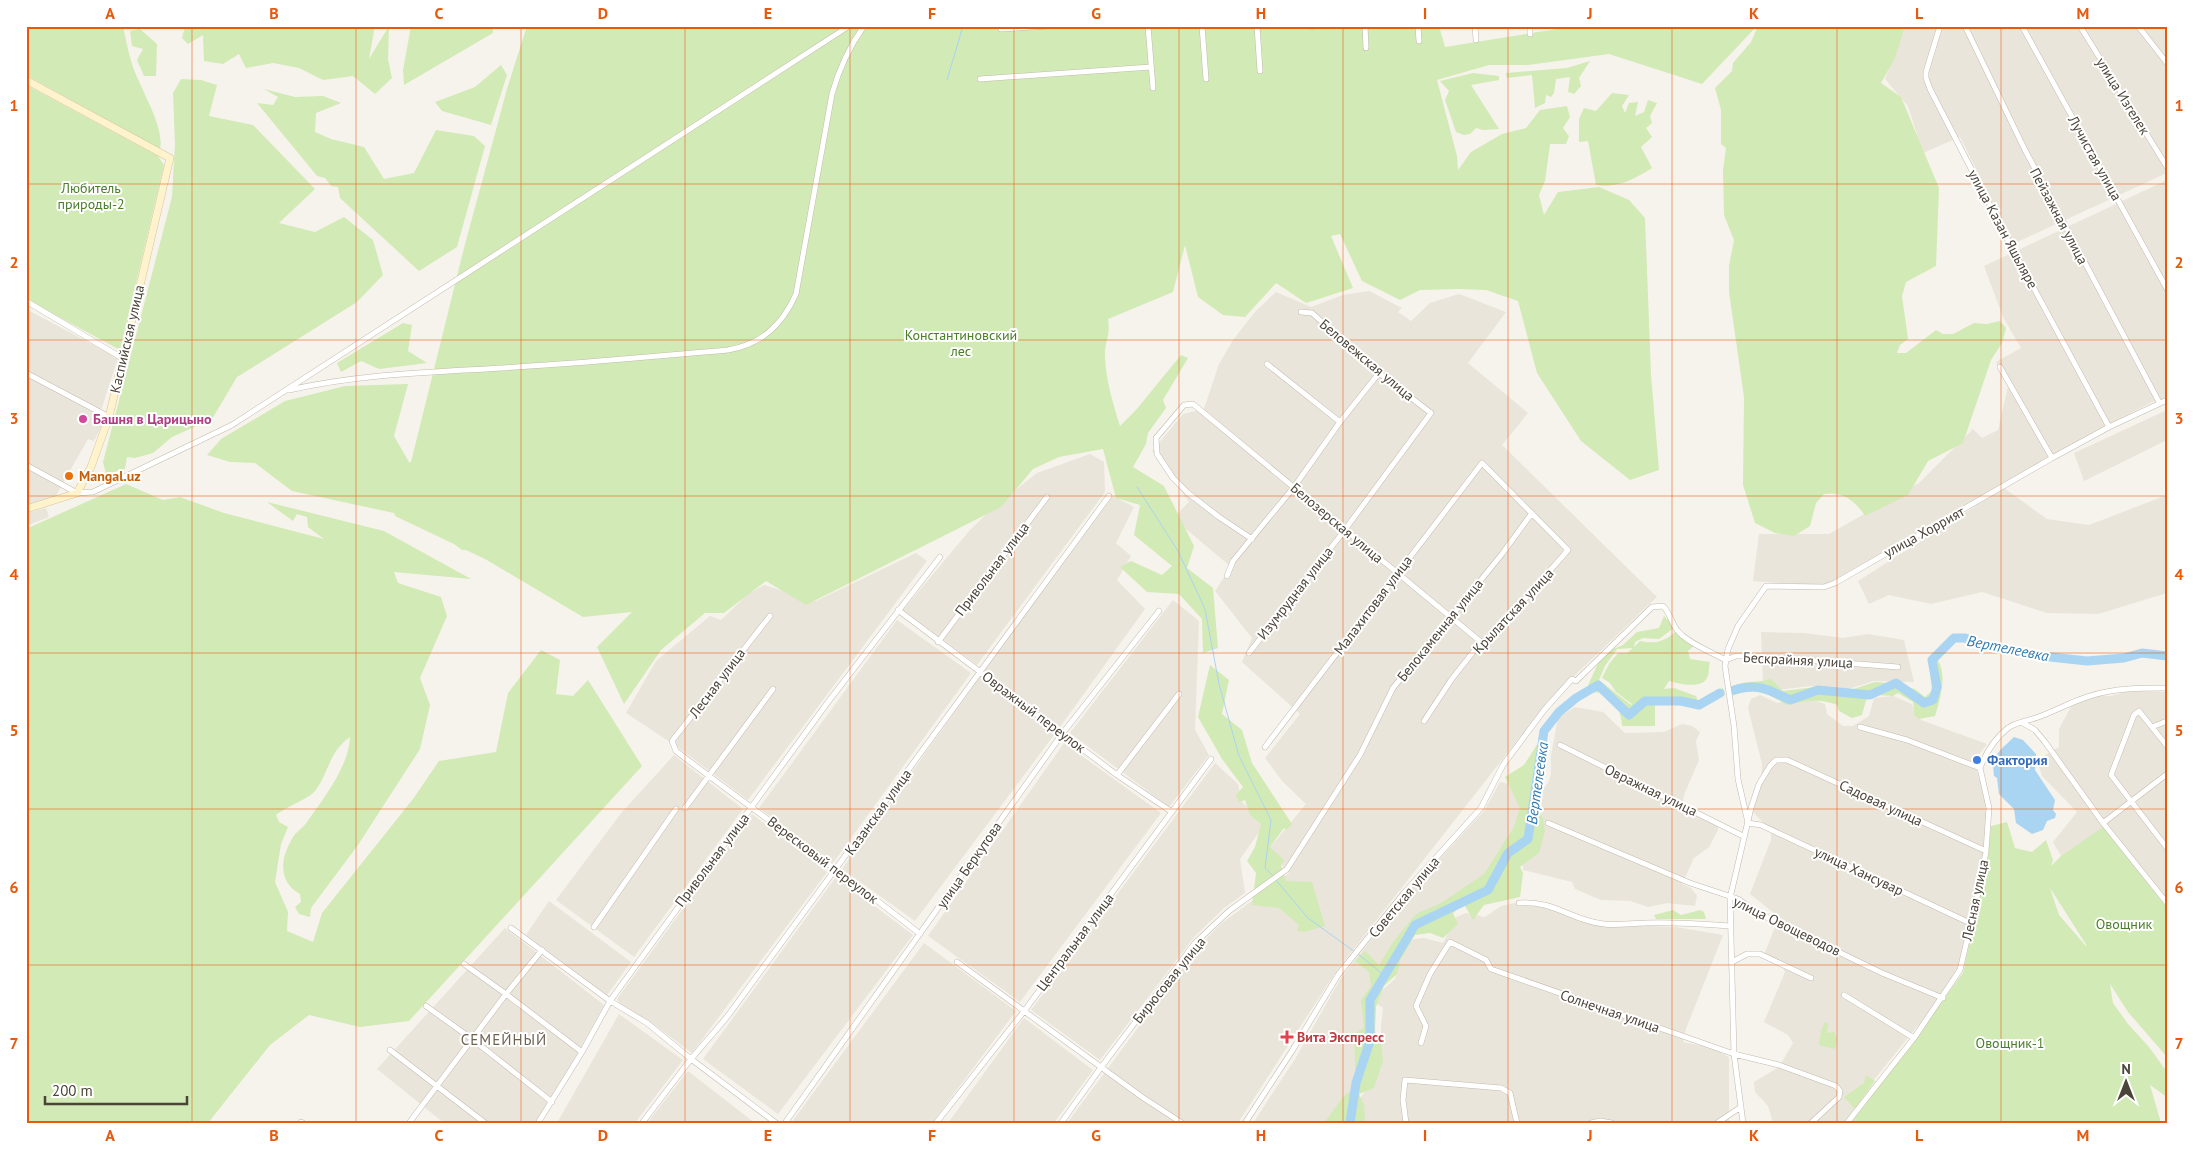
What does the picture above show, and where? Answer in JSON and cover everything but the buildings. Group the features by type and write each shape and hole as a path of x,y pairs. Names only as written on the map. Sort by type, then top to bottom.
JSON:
{"street":[{"path":"26,508 77,492 93,492 232,425 848,26"},
{"path":"284,392 324,382 381,375 530,366 728,350 746,347 765,336 790,309 796,294 832,94 840,69 850,48 864,26"},
{"path":"1001,30 1048,26"},
{"path":"1148,26 1152,88"},
{"path":"1202,26 1206,79"},
{"path":"1257,26 1260,71"},
{"path":"1365,26 1366,48"},
{"path":"1418,26 1419,41"},
{"path":"1475,26 1476,40"},
{"path":"1530,26 1530,34"},
{"name":"улица Казан Яшьляре","path":"1940,26 1926,72 1930,89 2011,246 2109,426"},
{"name":"Пейзажная улица","path":"1965,26 2024,150 2160,402"},
{"name":"Лучистая улица","path":"2022,26 2167,289"},
{"name":"улица Изгелек","path":"2080,26 2167,166"},
{"path":"2138,26 2167,63"},
{"path":"980,79 1151,67"},
{"name":"Каспийская улица","path":"26,80 170,158 109,417 91,466 77,492"},
{"path":"26,301 122,358"},
{"name":"Беловежская улица","path":"1301,312 1312,313 1380,373 1431,413"},
{"path":"1266,364 1340,422"},
{"path":"2000,367 2052,458"},
{"path":"26,373 109,417"},
{"path":"1227,576 1233,561 1294,487 1340,422 1380,373"},
{"path":"2109,426 2167,400"},
{"name":"Белозерская улица","path":"1252,538 1219,517 1188,493 1173,478 1157,454 1156,438 1184,405 1192,404 1481,642"},
{"name":"Изумрудная улица","path":"1249,653 1344,531 1431,413"},
{"name":"улица Хоррият","path":"1726,660 1728,649 1738,626 1766,586 1824,587 1835,583 2109,426"},
{"name":"Малахитовая улица","path":"1265,747 1482,463 1532,513"},
{"path":"26,465 77,492"},
{"name":"Казанская улица","path":"642,1123 690,1059 727,1017 1109,496"},
{"name":"Привольная улица","path":"938,642 1047,497"},
{"name":"Крылатская улица","path":"1424,721 1451,680 1481,642 1489,640 1568,550 1532,513"},
{"name":"Белокаменная улица","path":"1360,755 1393,688 1502,554 1532,513"},
{"name":"Привольная улица","path":"538,1123 582,1052 610,1001 898,610 940,557"},
{"name":"Бескрайняя улица","path":"1572,679 1576,681 1652,607 1663,606 1668,610 1678,631 1726,660 1736,656 1750,656 1898,666"},
{"name":"Овражный переулок","path":"898,610 1117,775 1172,812"},
{"name":"улица Беркутова","path":"785,1123 1062,734 1159,611"},
{"name":"Лесная улица","path":"676,751 672,741 770,616"},
{"path":"1726,660 1725,676 1734,726 1738,779 1748,823 1743,836 1730,898 1734,1054 1743,1123"},
{"name":"Советская улица","path":"1245,1123 1338,976 1404,893 1481,808 1503,765 1545,709 1572,679"},
{"path":"1860,727 1907,740 1980,768 1984,757 1997,739 2009,727 2091,695 2144,688 2167,688"},
{"path":"685,808 773,689"},
{"path":"1117,775 1179,694"},
{"path":"2167,746 2139,711 2134,715 2111,775 2167,848"},
{"path":"2152,726 2167,721"},
{"path":"2023,723 2035,730 2045,742 2103,823 2167,903"},
{"name":"Овражная улица","path":"1560,745 1743,836"},
{"name":"Вересковый переулок","path":"676,751 835,871 876,899 920,934"},
{"name":"Бирюсовая улица","path":"1061,1123 1195,944 1229,911 1286,869 1360,755"},
{"name":"Центральная улица","path":"936,1123 1025,1010 1211,759"},
{"name":"Садовая улица","path":"1748,823 1750,808 1759,784 1776,760 1786,760 1986,851"},
{"name":"Лесная улица","path":"1847,1123 1914,1038 1943,998 1960,970 1986,851 1989,808 1980,768"},
{"path":"2103,823 2167,774"},
{"path":"594,927 676,809"},
{"name":"улица Овощеводов","path":"1548,823 1690,883 1730,898 1738,899 1758,913 1882,973 1943,998"},
{"name":"улица Хансувар","path":"1748,823 1761,825 1970,923"},
{"name":"улица Овощеводов","path":"1519,903 1534,902 1548,905 1604,924 1685,922 1730,926"},
{"path":"511,928 610,1001 647,1023 690,1059 776,1123"},
{"name":"Солнечная улица","path":"1421,1043 1426,1026 1416,1006 1430,974 1450,942 1486,960 1490,969 1734,1054 1779,1065 1836,1086 1840,1091 1839,1098 1811,1123"},
{"path":"409,1123 506,994 542,950"},
{"path":"1732,962 1747,954 1760,954 1811,978"},
{"path":"957,962 1142,1097 1182,1123"},
{"path":"464,964 582,1052"},
{"path":"1844,995 1914,1038"},
{"path":"426,1006 552,1102"},
{"path":"390,1050 485,1123"},
{"path":"1406,1123 1403,1100 1405,1080 1501,1088 1510,1093 1517,1123"},
{"path":"1717,1123 1741,1107"},
{"path":"1591,1123 1600,1121 1612,1123"}],"shaded area":[{"path":"1905,26 2167,26 2167,173 2013,244 1960,137 1923,153 1908,106 1885,79"},
{"path":"2167,180 2167,398 2152,402 2104,427 1914,533 1845,576 1825,586 1753,581 1759,534 1829,534 1919,483 1973,429 1982,438 1998,430 2008,386 1996,362 2021,348 2003,317 1984,266"},
{"path":"1369,291 1402,308 1398,312 1411,321 1430,303 1459,294 1506,312 1468,363 1528,413 1502,445 1657,597 1548,701 1335,973 1238,1123 1067,1123 1199,946 1222,923 1289,873 1268,850 1306,804 1283,782 1265,758 1300,714 1242,662 1252,638 1215,591 1231,567 1173,518 1189,502 1152,451 1183,414 1204,409 1219,364 1233,340 1254,313 1276,292 1311,307 1343,295"},
{"path":"26,309 118,358 98,420 102,425 94,441 88,439 53,501 26,506"},
{"path":"2167,410 2167,440 2084,481 2074,453"},
{"path":"1090,454 1104,462 1105,492 977,665 903,610 970,530 996,505 1037,473"},
{"path":"2004,488 2047,519 2089,525 2167,495 2167,593 2098,614 2047,613 1982,592 1931,604 1889,595 1869,604 1858,581"},
{"path":"1113,496 1134,507 1116,543 1131,556 1117,580 1145,609 1060,727 984,670"},
{"path":"46,508 49,517 26,526 26,513"},
{"path":"916,553 927,561 748,800 679,748 626,713 656,661 710,616 721,620 748,594 764,585 816,601"},
{"path":"1173,600 1199,621 1195,730 1209,755 1169,807 1070,733"},
{"path":"897,620 971,673 833,863 759,808"},
{"path":"1761,632 1804,633 1843,638 1868,634 1904,640 1914,682 1874,681 1842,691 1810,686 1778,690 1763,685"},
{"path":"980,677 1054,735 915,921 842,869"},
{"path":"2129,691 2167,692 2167,908 2103,828 2061,856 2053,842 2077,812 2042,776 2039,766 2042,757 2059,747 2059,729 2073,703 2080,696 2111,696"},
{"path":"1760,695 1777,703 1797,699 1825,704 1827,714 1843,726 1853,726 1869,716 1874,698 1893,696 1912,704 1914,713 1921,720 1987,744 1974,761 1985,799 1987,831 1977,900 1961,961 1941,997 1873,1081 1844,1123 1773,1123 1768,1106 1755,1092 1754,1082 1779,1067 1793,1043 1788,1035 1764,1022 1785,972 1781,963 1764,955 1779,917 1750,894 1771,840 1771,831 1752,811 1761,783 1762,764 1748,708 1751,699"},
{"path":"1575,707 1603,712 1625,733 1664,732 1682,724 1692,726 1700,732 1696,741 1699,760 1684,795 1683,804 1718,824 1718,830 1709,847 1694,858 1682,884 1691,888 1697,896 1695,906 1667,903 1648,907 1630,901 1601,900 1575,889 1572,882 1523,870 1523,863 1541,828 1542,790 1548,783 1551,774 1551,755 1558,718"},
{"path":"1064,743 1161,813 1020,1002 928,936"},
{"path":"674,755 743,809 634,957 556,900 622,812"},
{"path":"1215,763 1238,784 1242,802 1265,824 1240,859 1245,893 1224,908 1195,936 1100,1060 1031,1010"},
{"path":"1500,782 1515,785 1522,814 1486,880 1439,909 1379,971 1364,1050 1350,1096 1330,1123 1253,1123 1295,1059 1341,978 1406,895 1484,811"},
{"path":"752,814 827,872 692,1053 656,1026 619,1003 617,999"},
{"path":"836,877 913,935 778,1114 703,1059"},
{"path":"549,901 631,962 607,995 526,935"},
{"path":"1520,902 1569,912 1597,921 1626,925 1676,927 1723,935 1686,1029 1683,1042 1712,1048 1729,1057 1729,1123 1357,1123 1355,1107 1381,1066 1383,1008 1376,1003 1379,993 1395,979 1406,944 1414,939 1424,938 1443,943 1456,917 1466,913 1485,917 1501,906"},
{"path":"505,928 604,1005 539,1123 444,1123 377,1069"},
{"path":"924,943 1016,1011 932,1123 791,1123"},
{"path":"619,1014 683,1060 635,1123 557,1123"},
{"path":"1024,1018 1093,1070 1054,1123 948,1123"},
{"path":"688,1071 755,1123 647,1123"}],"green space":[{"path":"26,26 123,26 135,73 159,129 160,149 26,75"},
{"path":"185,26 375,26 369,59 389,26 388,59 392,78 375,94 353,76 323,80 299,68 273,63 246,68 239,54 223,64 204,61 203,35 188,44 182,38"},
{"path":"411,26 493,26 493,33 404,85 403,70"},
{"name":"Константиновский лес","path":"527,26 1439,26 1445,47 1576,26 1757,26 1702,84 1609,54 1528,65 1489,65 1437,80 1457,156 1458,170 1471,152 1502,134 1526,128 1540,110 1567,106 1570,117 1563,128 1569,136 1566,144 1550,144 1545,181 1539,195 1544,215 1558,192 1599,187 1629,200 1645,218 1651,374 1659,470 1630,480 1581,441 1537,373 1518,301 1486,290 1459,289 1420,290 1400,300 1362,281 1340,234 1331,236 1353,288 1306,303 1276,283 1245,317 1223,315 1198,297 1185,245 1173,292 1108,319 1109,331 1105,352 1106,366 1110,392 1120,426 1136,410 1181,355 1188,358 1163,400 1166,408 1148,433 1146,444 1133,467 1164,486 1194,546 1187,568 1213,588 1218,648 1203,653 1202,619 1179,594 1147,592 1120,567 1131,561 1162,575 1172,566 1134,535 1140,505 1116,498 1103,449 1059,457 1033,469 1001,507 806,605 766,581 724,613 705,613 661,650 624,704 597,647 632,612 583,617 485,559 462,550 454,544 395,516 394,513 292,491 255,463 230,462 207,455 221,439 285,401 345,386 408,384 394,436 409,462 411,462 464,248 507,89"},
{"path":"1758,26 1905,26 1895,58 1881,83 1901,97 1939,188 1936,266 1906,282 1902,296 1908,339 1900,345 1897,353 1906,353 1936,330 1943,334 1953,334 1974,323 1987,324 2000,321 2006,328 2002,343 1991,360 1963,443 1928,461 1908,495 1865,516 1848,498 1831,493 1824,494 1816,503 1810,526 1794,536 1775,533 1755,523 1743,485 1744,397 1729,292 1729,266 1734,240 1724,215 1723,170 1726,148 1721,144 1721,110 1715,88 1732,71 1733,63 1751,42"},
{"path":"140,29 157,44 156,76 144,76 137,60 143,49 132,46 130,31"},
{"path":"1590,61 1579,78 1581,86 1574,94 1568,92 1570,77 1556,79 1554,93 1551,97 1546,95 1545,103 1535,108 1532,75 1507,78 1506,73 1567,68"},
{"path":"501,65 507,75 491,125 442,111 435,102 475,87"},
{"path":"1473,73 1499,76 1499,80 1471,85 1499,129 1483,130 1476,128 1470,134 1464,135 1456,132 1445,100 1449,91 1440,81"},
{"path":"181,79 201,80 217,85 209,116 253,125 315,189 279,223 315,232 344,217 373,240 383,275 357,302 237,377 212,419 172,437 153,453 135,458 127,457 125,469 106,474 103,462 172,197 175,144 173,93"},
{"name":"Любитель природы-2","path":"26,85 158,156 164,165 120,350 26,299"},
{"path":"264,89 295,97 323,96 341,103 316,113 315,132 331,139 364,147 384,179 414,173 436,130 474,136 485,146 457,247 419,271 340,198 338,187 331,186 325,178 317,176 257,103 273,105 278,97"},
{"path":"1612,93 1629,95 1622,106 1625,113 1629,103 1638,102 1635,116 1644,112 1648,100 1657,103 1650,116 1652,123 1646,128 1652,137 1641,147 1652,168 1625,182 1604,186 1596,185 1588,141 1579,142 1579,119 1584,108 1596,111"},
{"path":"403,323 412,325 408,351 427,363 379,369 361,361 341,372 337,363"},
{"path":"126,484 163,500 180,497 224,513 324,539 308,527 307,517 297,514 293,521 267,502 384,531 471,579 394,572 398,583 441,597 447,616 420,678 430,705 420,749 358,845 311,908 310,917 299,914 295,907 301,902 300,894 288,883 283,870 283,862 293,837 321,803 340,770 349,748 350,737 342,743 332,757 313,793 276,815 279,822 288,827 281,844 275,882 288,912 287,931 313,942 322,913 413,799 439,761 496,752 508,693 541,650 560,660 556,694 573,696 588,680 642,766 409,1021 360,1027 309,1015 270,1045 208,1123 26,1123 26,529"},
{"path":"1664,616 1675,627 1659,639 1643,638 1635,642 1634,647 1640,641 1659,641 1675,632 1685,641 1695,645 1688,651 1690,659 1710,662 1708,676 1700,684 1690,685 1669,681 1664,689 1674,688 1696,696 1698,701 1723,688 1725,695 1698,708 1673,701 1655,703 1655,726 1622,726 1621,716 1611,698 1602,693 1585,692 1600,659 1613,649 1623,645 1637,632 1659,628","holes":["1633,648 1627,653 1618,653 1609,664 1602,678 1610,683 1616,692 1631,705 1599,680 1605,666 1617,649"]},
{"path":"1937,659 1943,679 1937,710 1935,716 1919,719 1914,715 1913,702 1898,693 1893,696 1879,695 1866,700 1862,715 1852,718 1839,711 1837,705 1824,701 1800,702 1787,705 1766,694 1754,691 1732,696 1729,688 1740,684 1771,679 1783,691 1815,687 1844,692 1875,682 1890,683 1915,689 1925,697 1932,691 1930,673"},
{"path":"1210,665 1229,680 1222,714 1242,730 1252,763 1292,824 1287,830 1284,828 1270,847 1284,860 1281,865 1286,881 1312,882 1325,926 1304,932 1297,931 1299,925 1279,908 1252,905 1256,873 1247,861 1255,847 1261,824 1250,815 1245,800 1239,802 1236,795 1243,787 1222,759 1198,717"},
{"path":"1540,740 1545,745 1546,772 1539,808 1545,831 1539,853 1520,867 1523,873 1520,897 1484,905 1473,920 1464,904 1453,913 1458,924 1443,938 1430,933 1415,935 1401,959 1397,974 1384,986 1376,1007 1375,1031 1381,1042 1383,1061 1374,1088 1359,1094 1364,1104 1367,1123 1324,1123 1343,1097 1354,1088 1354,1035 1364,1027 1361,1000 1371,986 1369,972 1355,961 1365,951 1379,965 1393,942 1416,914 1441,903 1484,874 1514,827 1520,808 1505,777 1524,765"},
{"name":"Овощник-1","path":"2007,822 2015,848 2032,852 2046,840 2053,860 2051,866 2061,856 2103,827 2167,908 2167,1057 2128,1012 2110,984 2113,1003 2167,1072 2167,1097 2150,1085 2161,1123 1851,1123 1963,973 1988,857 1991,826","holes":["2050,888 2087,946 2059,915"]},
{"path":"1673,910 1681,915 1700,910 1704,912 1706,919 1656,919 1654,915"},
{"path":"1825,1022 1828,1023 1827,1033 1834,1032 1837,1038 1834,1049 1819,1045 1821,1031"},
{"path":"1866,1075 1875,1081 1855,1109 1844,1097 1864,1083"}],"water":[{"path":"2014,737 2023,740 2036,754 2035,770 2055,800 2053,810 2056,814 2055,818 2047,821 2043,830 2032,834 2016,823 2014,809 1999,794 1997,778 1994,776 1995,758"}],"waterway":[{"path":"947,80 963,26"},
{"path":"1137,487 1178,551 1205,609 1219,684 1239,756 1271,820 1265,868 1273,876"},
{"name":"Вертелеевка","path":"1734,690 1750,687 1763,688 1790,700 1818,690 1870,695 1896,683 1924,703 1933,700 1937,687 1932,660 1954,638 1965,638 1983,645 2041,656 2087,661 2124,658 2142,653 2167,656"},
{"name":"Вертелеевка","path":"1350,1123 1356,1083 1370,1041 1370,1000 1415,925 1488,890 1508,853 1528,839 1544,731 1559,712 1576,698 1598,685 1629,715 1645,701 1681,701 1699,705 1720,693"},
{"path":"1275,879 1308,918 1355,952"},
{"path":"1358,954 1385,976"}],"place":[{"name":"Башня в Царицыно","path":"83,419"},
{"name":"Mangal.uz","path":"69,476"},
{"name":"Фактория","path":"1977,760"},
{"name":"Вита Экспресс","path":"1287,1037"}],"district":[{"name":"СЕМЕЙНЫЙ","path":"504,1039"}],"park label":[{"name":"Овощник","path":"2124,924"}]}
